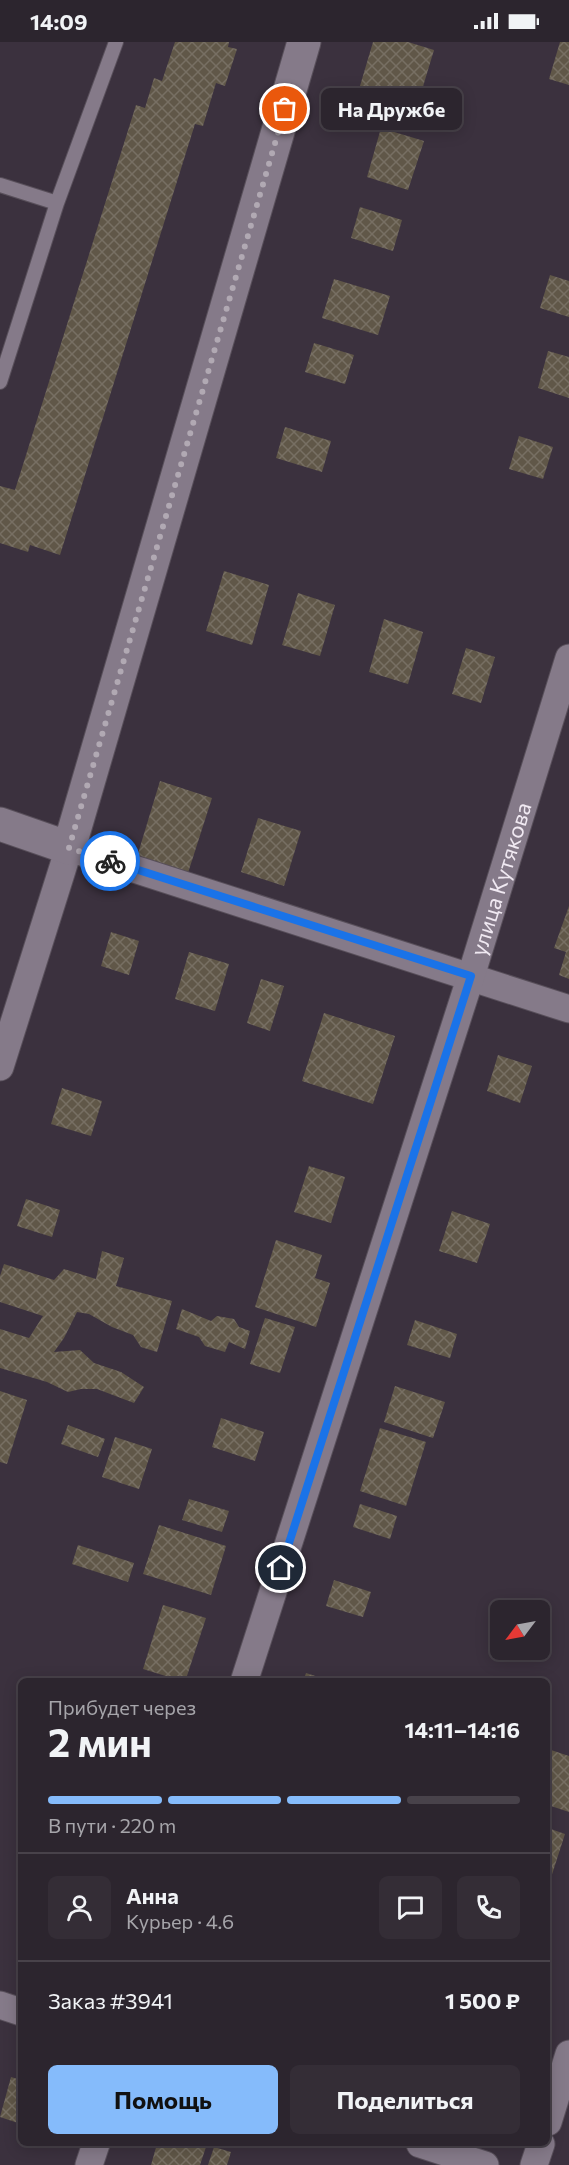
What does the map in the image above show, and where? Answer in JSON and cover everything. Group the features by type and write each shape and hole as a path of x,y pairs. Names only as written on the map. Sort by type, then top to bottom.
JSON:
{"street":[{"path":"0,1067 69,848 304,42"},
{"name":"улица Кутякова","path":"245,1678 471,976 569,658"},
{"path":"0,824 471,976 569,1010"},
{"path":"0,2005 18,2011"},
{"path":"550,2116 569,2054"},
{"path":"89,2165 95,2146"},
{"path":"426,2146 485,2165"},
{"path":"534,2165 540,2146"}],"lane":[{"path":"0,382 57,203 116,42"},
{"path":"0,185 57,203"}],"building":[{"path":"175,42 229,42 228,47 237,49 225,86 216,83 203,126 195,124 60,555 30,545 28,552 0,543 0,486 15,490 136,105 145,108 154,78 162,81"},
{"path":"373,42 408,42 434,50 415,113 357,96"},
{"path":"560,42 569,42 569,85 549,79"},
{"path":"381,128 424,141 408,190 367,177"},
{"path":"360,207 402,220 393,251 351,238"},
{"path":"550,275 569,281 569,317 540,308"},
{"path":"334,279 390,296 378,335 322,318"},
{"path":"314,343 354,355 345,384 305,372"},
{"path":"548,351 569,357 569,398 538,388"},
{"path":"285,427 331,441 322,472 276,458"},
{"path":"519,436 553,447 543,479 509,469"},
{"path":"224,571 269,585 252,645 206,631"},
{"path":"298,593 335,605 320,656 282,645"},
{"path":"384,619 423,632 408,684 369,672"},
{"path":"466,648 495,657 481,703 452,694"},
{"path":"160,781 212,798 187,876 136,860"},
{"path":"258,818 301,831 284,886 241,872"},
{"path":"569,906 569,979 559,975 566,952 554,948"},
{"path":"111,932 139,941 129,975 101,966"},
{"path":"189,952 229,964 215,1011 175,999"},
{"path":"261,979 284,986 270,1031 247,1023"},
{"path":"324,1013 395,1036 373,1104 302,1081"},
{"path":"498,1055 532,1066 520,1103 487,1091"},
{"path":"62,1088 102,1101 91,1136 51,1124"},
{"path":"309,1166 345,1177 331,1223 294,1212"},
{"path":"26,1199 60,1210 52,1237 17,1226"},
{"path":"452,1211 490,1224 477,1263 439,1251"},
{"path":"276,1240 322,1255 315,1278 330,1283 316,1327 255,1307"},
{"path":"102,1251 124,1258 116,1286 172,1301 157,1352 141,1347 133,1335 112,1327 89,1314 77,1312 54,1352 80,1350 94,1363 121,1372 144,1387 134,1403 97,1389 68,1392 47,1382 0,1368 0,1329 29,1338 43,1316 0,1302 0,1276 4,1264 54,1280 64,1269 96,1279"},
{"path":"182,1309 211,1321 217,1316 234,1319 239,1327 250,1331 245,1349 229,1342 225,1352 205,1346 199,1337 176,1329"},
{"path":"265,1318 295,1327 280,1373 250,1364"},
{"path":"415,1320 457,1334 450,1358 407,1345"},
{"path":"395,1386 445,1402 433,1438 384,1422"},
{"path":"0,1391 27,1400 7,1464 0,1462"},
{"path":"221,1418 264,1432 255,1461 212,1447"},
{"path":"68,1425 105,1439 98,1457 61,1444"},
{"path":"380,1428 426,1442 406,1506 360,1491"},
{"path":"115,1437 152,1449 139,1489 102,1477"},
{"path":"189,1499 229,1511 222,1532 182,1520"},
{"path":"360,1504 397,1516 390,1539 353,1527"},
{"path":"159,1525 226,1546 211,1595 143,1574"},
{"path":"78,1545 134,1563 128,1582 72,1564"},
{"path":"334,1580 371,1592 363,1617 326,1606"},
{"path":"163,1605 206,1618 186,1678 172,1678 143,1669"},
{"path":"306,1673 322,1678 304,1678"},
{"path":"550,1750 569,1756 569,1812 550,1806"},
{"path":"550,1829 565,1834 550,1881"},
{"path":"11,2077 18,2079 18,2123 0,2117"},
{"path":"156,2146 206,2146 200,2165 151,2165"},
{"path":"214,2147 231,2152 227,2165 208,2165"}],"way so far":[{"path":"110,861 69,848 285,109"}],"place":[{"name":"На Дружбе","path":"285,109"}],"route":[{"path":"110,861 471,976 281,1568"}]}
